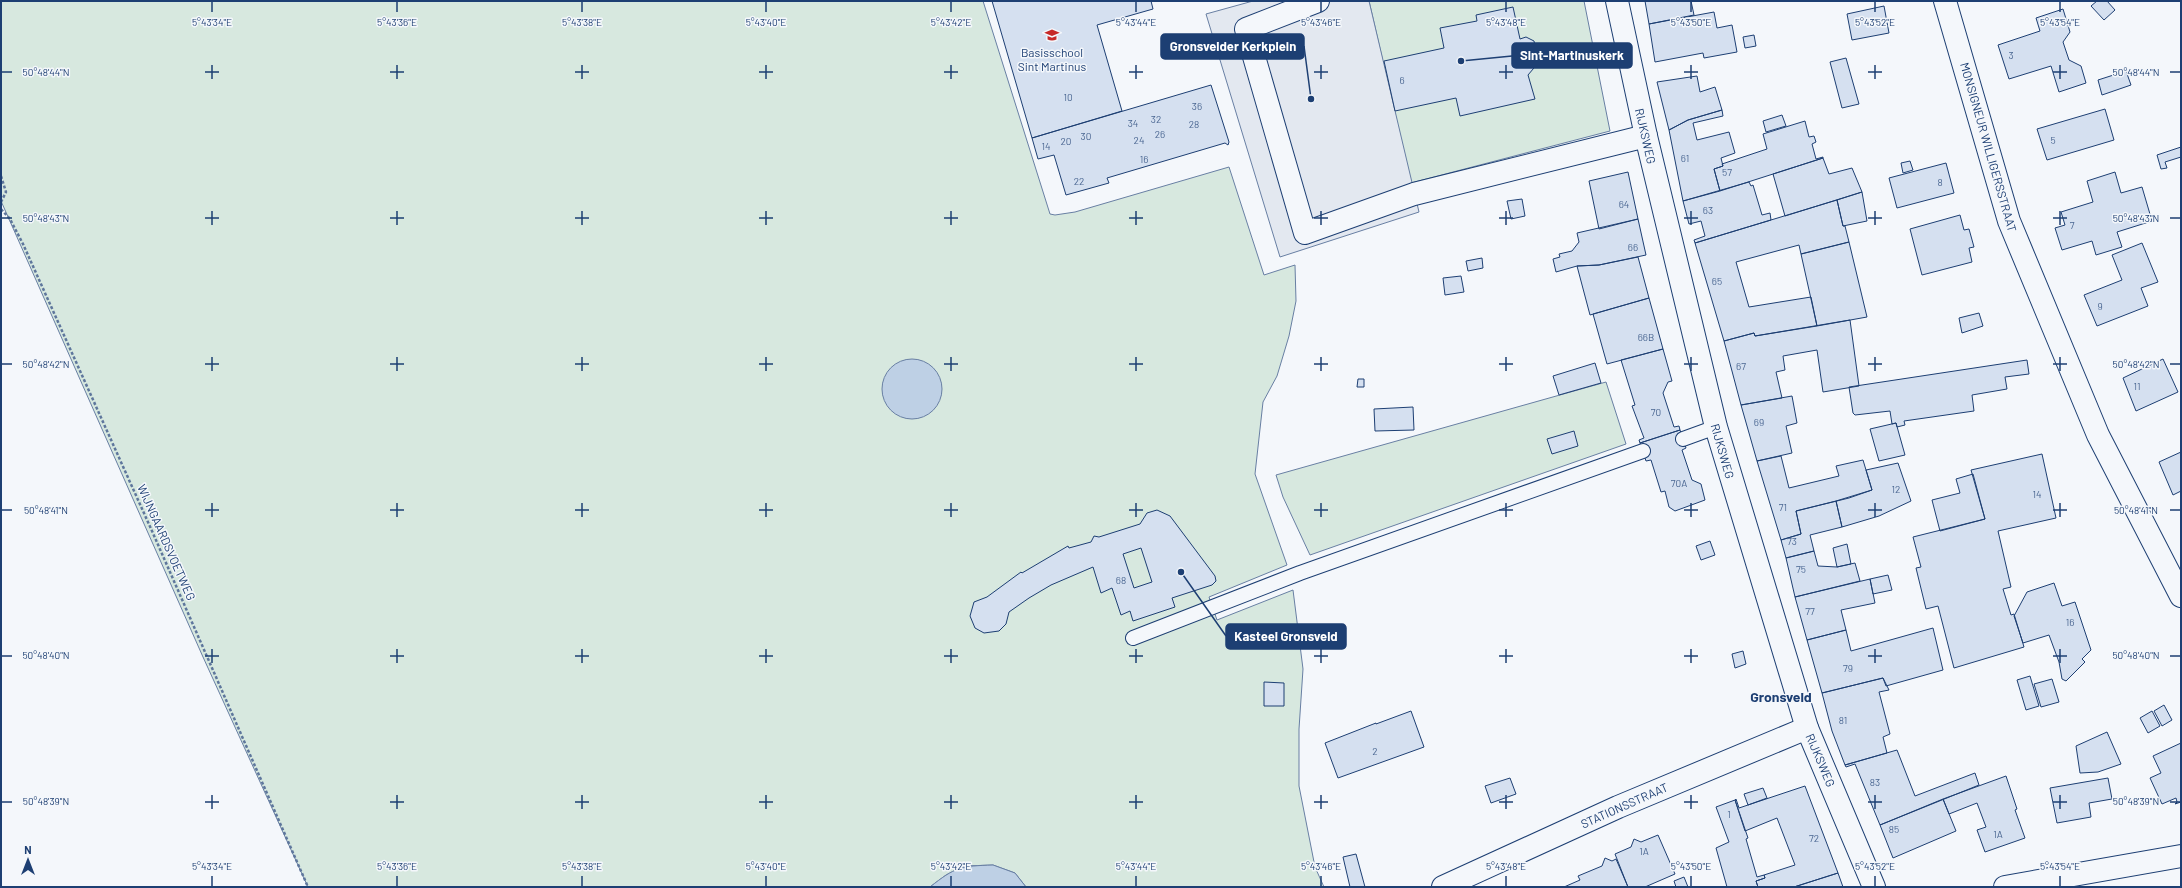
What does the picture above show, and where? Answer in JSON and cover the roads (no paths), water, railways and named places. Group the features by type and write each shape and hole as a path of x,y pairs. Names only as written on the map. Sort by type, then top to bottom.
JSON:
{"street":[{"path":"1318,1 1246,29 1305,233 1414,194 1646,136"},
{"name":"RIJKSWEG","path":"1617,1 1646,136 1716,427 1807,728 1874,887"},
{"name":"MONSIGNEUR WILLIGERSSTRAAT","path":"1945,1 2008,221 2098,435 2181,596"},
{"name":"STATIONSSTRAAT","path":"1443,887 1618,807 1807,728"},
{"path":"2006,887 2181,856"}],"lane":[{"path":"1683,439 1716,427"},
{"path":"1133,638 1300,573 1643,451"}],"water":[{"path":"912,359 929,364 937,372 942,389 937,406 929,414 912,419 895,414 887,406 882,389 887,372 895,364"},
{"path":"993,865 1015,873 1026,887 930,887 946,875 959,869 973,866"}],"place":[{"name":"Basisschool Sint Martinus","path":"1052,35"},
{"name":"Sint-Martinuskerk","path":"1461,61"},
{"name":"Gronsvelder Kerkplein","path":"1311,99"},
{"name":"Kasteel Gronsveld","path":"1181,572"}],"district":[{"name":"Gronsveld","path":"1781,696"}]}
